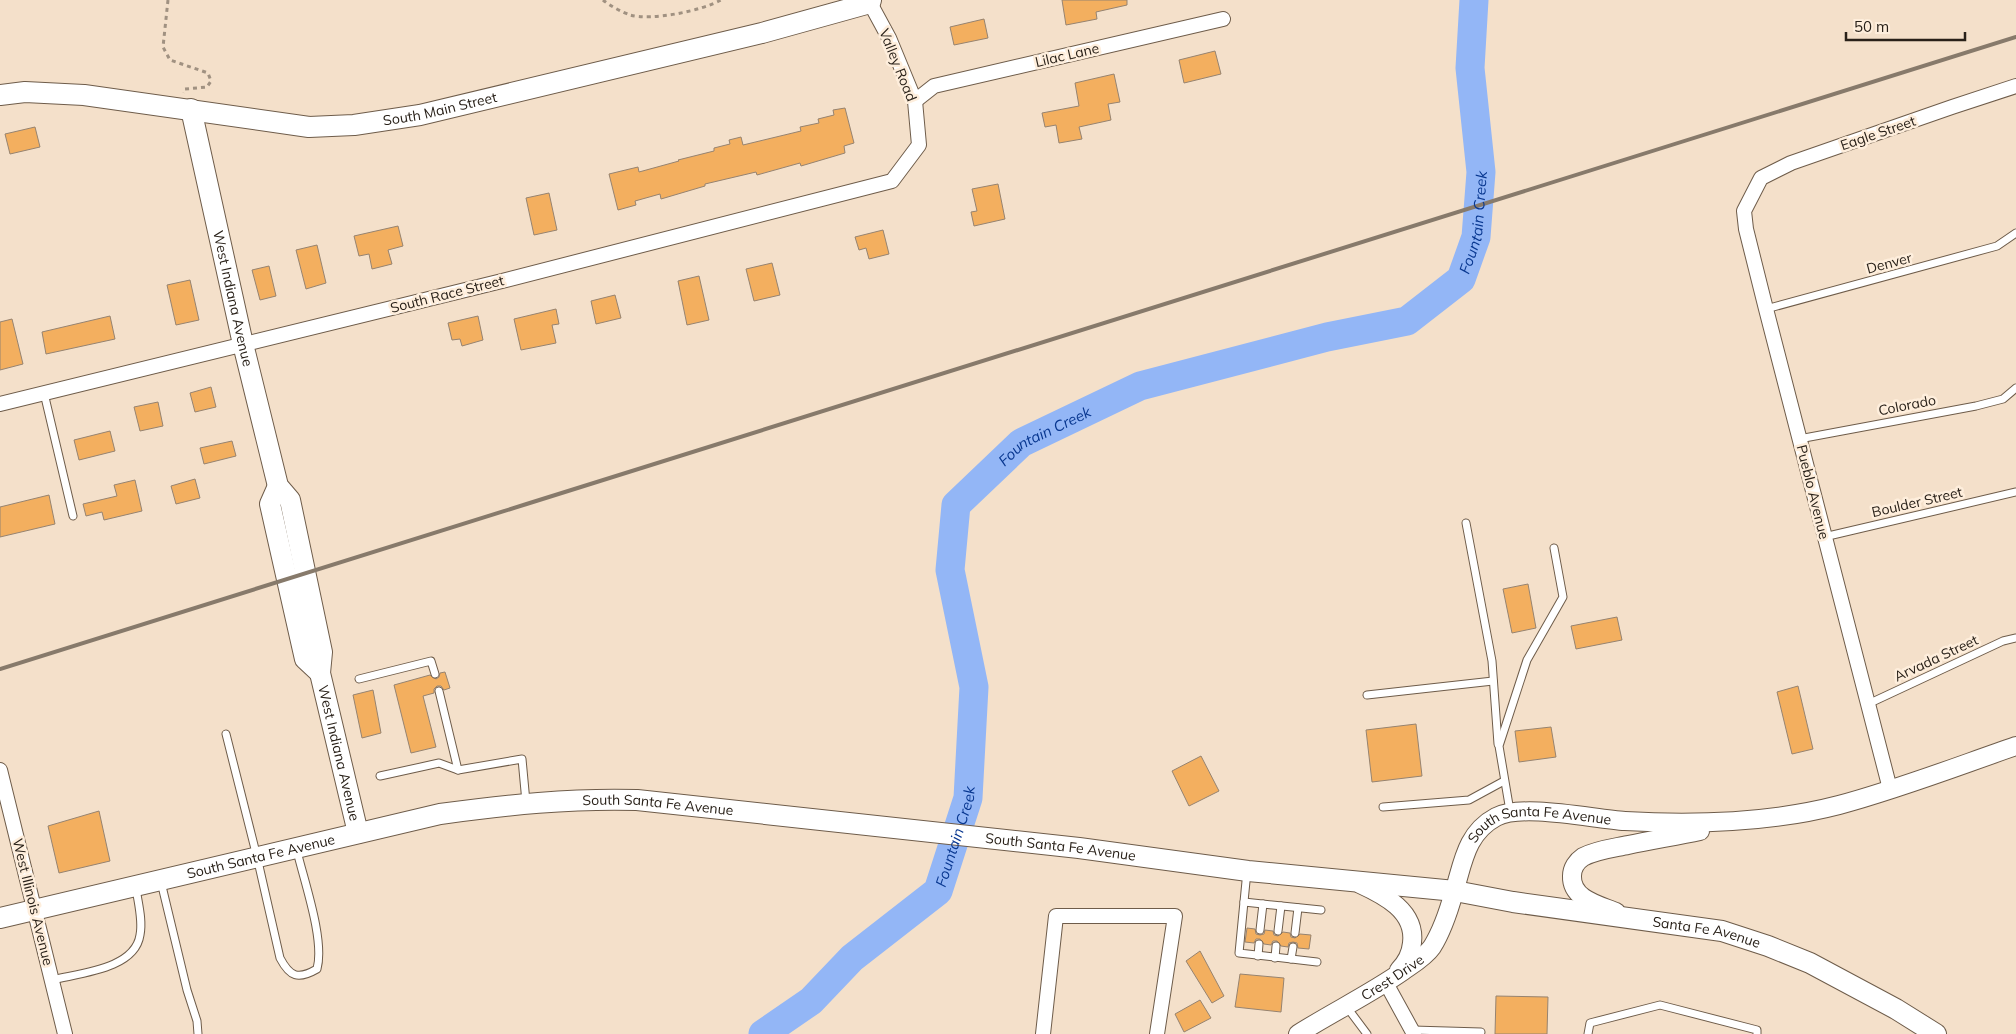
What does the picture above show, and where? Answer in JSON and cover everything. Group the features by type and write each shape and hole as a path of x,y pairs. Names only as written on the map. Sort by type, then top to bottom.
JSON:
{"main road":[{"name":"South Main Street","path":"0,95 25,92 84,95 309,127 354,125 410,117 762,33 871,1"},
{"name":"West Indiana Avenue","path":"186,109 278,486 290,500 322,652 320,673 358,833"},
{"name":"South Santa Fe Avenue","path":"0,918 440,814 526,804 606,799 669,802 1079,848 1248,871 1454,892"},
{"name":"Santa Fe Avenue","path":"1454,892 1722,931 1768,946 1810,963 1896,1009 1936,1034"}],"street":[{"name":"Valley Road","path":"871,1 889,38 915,101 919,145 892,181"},
{"name":"Lilac Lane","path":"915,101 934,86 1223,19"},
{"name":"Eagle Street","path":"1752,195 1762,178 1791,164 2016,86"},
{"name":"South Race Street","path":"0,404 512,278 892,181"},
{"name":"Pueblo Avenue","path":"1752,195 1744,211 1746,228 1890,790"},
{"name":"South Santa Fe Avenue","path":"1454,892 1461,862 1472,839 1484,825 1497,816 1510,812 1527,810 1617,820 1671,823 1750,820 1801,813 1839,805 1890,790 2016,746"},
{"name":"West Illinois Avenue","path":"0,770 65,1034"},
{"path":"1628,916 1585,900 1576,891 1572,883 1572,873 1575,865 1582,858 1613,848 1750,820"},
{"path":"1355,881 1379,893 1395,904 1405,914 1410,924 1413,936 1407,962 1386,983 1413,1032"},
{"name":"Crest Drive","path":"1298,1034 1386,983 1415,963 1432,947 1454,892"},
{"path":"1043,1034 1056,916 1176,916 1157,1034"}],"lane":[{"name":"Denver","path":"1766,309 1997,246 2016,233"},
{"name":"Colorado","path":"1799,439 1976,406 2003,398 2016,388"},
{"path":"44,393 73,516"},
{"name":"Boulder Street","path":"1824,537 2016,492"},
{"path":"1466,523 1492,662 1499,746 1510,812"},
{"path":"1499,746 1527,660 1563,597 1554,548"},
{"name":"Arvada Street","path":"1867,704 2003,641 2016,638"},
{"path":"358,679 431,661 435,674"},
{"path":"1368,695 1493,681"},
{"path":"439,691 458,770"},
{"path":"226,734 280,958 286,970 297,976 307,975 317,969 320,958 318,937 296,848"},
{"path":"380,776 439,763 458,770 522,759 526,804"},
{"path":"1383,807 1469,800 1504,781"},
{"path":"1248,871 1238,953 1317,962"},
{"path":"161,880 187,990 197,1021 198,1034"},
{"path":"52,980 118,963 128,956 136,947 140,936 141,923 136,886"},
{"path":"1244,902 1321,910"},
{"path":"1260,930 1263,904"},
{"path":"1278,931 1281,906"},
{"path":"1295,933 1298,908"},
{"path":"1258,956 1259,944"},
{"path":"1275,958 1276,946"},
{"path":"1291,959 1293,948"},
{"path":"1346,1006 1367,1034"},
{"path":"1588,1034 1590,1023 1660,1006 1757,1030 1757,1034"},
{"path":"1413,1032 1481,1032"}],"path":[{"path":"168,0 163,47 170,60 208,73 211,81 207,87 186,89 186,109"},
{"path":"603,0 630,15 651,17 715,4 721,0"}],"building":[{"path":"1062,0 1127,0 1127,5 1096,12 1097,19 1066,25"},
{"path":"984,19 988,38 954,45 950,27"},
{"path":"1215,51 1221,74 1184,83 1179,60"},
{"path":"1114,74 1120,102 1108,104 1111,120 1079,127 1082,139 1059,143 1056,125 1045,127 1042,113 1079,106 1075,83"},
{"path":"845,108 854,143 844,146 845,153 801,166 800,163 757,175 756,172 705,184 705,186 661,199 660,194 635,201 636,205 618,210 609,174 638,167 639,172 679,161 714,151 714,148 730,144 729,140 741,137 743,145 801,131 800,127 819,123 818,119 834,115 833,110"},
{"path":"35,127 40,147 10,154 5,134"},
{"path":"998,184 1005,219 974,226 971,212 977,211 972,189"},
{"path":"549,193 557,230 534,235 526,198"},
{"path":"398,226 403,246 388,250 392,264 372,269 369,254 359,256 354,236"},
{"path":"883,230 889,254 869,259 866,248 859,250 855,237"},
{"path":"317,245 326,283 306,289 296,250"},
{"path":"772,263 780,295 754,301 746,269"},
{"path":"269,266 276,296 260,300 252,270"},
{"path":"699,276 709,320 687,325 678,281"},
{"path":"190,280 199,320 176,325 167,285"},
{"path":"615,295 621,318 596,324 591,301"},
{"path":"556,309 559,324 552,325 556,343 521,350 514,319"},
{"path":"110,316 115,339 46,354 42,332"},
{"path":"478,316 483,340 462,346 460,339 452,340 448,323"},
{"path":"12,319 23,364 0,370 0,322"},
{"path":"211,387 216,407 195,412 190,393"},
{"path":"158,402 163,426 140,431 134,407"},
{"path":"110,431 115,451 79,460 74,440"},
{"path":"232,441 236,456 204,464 200,448"},
{"path":"195,479 200,498 176,504 171,486"},
{"path":"135,480 142,511 104,520 102,512 86,516 83,504 117,496 114,485"},
{"path":"49,495 55,524 0,537 0,507"},
{"path":"1528,584 1536,628 1512,633 1503,589"},
{"path":"1617,617 1622,640 1576,649 1571,626"},
{"path":"445,672 450,688 444,690 441,686 437,686 434,689 434,693 423,696 436,747 411,753 394,685 430,675 436,679 440,673"},
{"path":"1798,686 1813,749 1792,754 1777,692"},
{"path":"373,690 381,733 362,738 353,695"},
{"path":"1416,724 1422,776 1372,782 1366,730"},
{"path":"1551,727 1556,757 1519,762 1515,731"},
{"path":"1201,756 1219,791 1189,806 1172,771"},
{"path":"99,811 110,861 59,873 48,826"},
{"path":"1247,928 1255,929 1256,934 1260,935 1264,934 1265,930 1273,931 1274,935 1278,936 1283,932 1290,933 1291,937 1295,938 1300,934 1311,935 1309,949 1298,948 1297,943 1293,942 1289,943 1288,947 1281,946 1277,941 1273,941 1271,945 1264,944 1260,939 1256,939 1254,943 1245,942"},
{"path":"1200,951 1224,996 1212,1003 1186,961"},
{"path":"1240,974 1284,978 1281,1012 1235,1007"},
{"path":"1496,996 1548,997 1547,1034 1495,1034"},
{"path":"1200,1000 1211,1018 1184,1032 1175,1014"}],"waterway":[{"name":"Fountain Creek","path":"763,1034 811,1001 852,958 938,891 968,798 974,687 950,570 956,505 1021,443 1140,386 1327,337 1407,321 1461,279 1476,237 1481,172 1470,68 1474,0"}],"railway":[{"path":"0,669 2016,37"}]}
